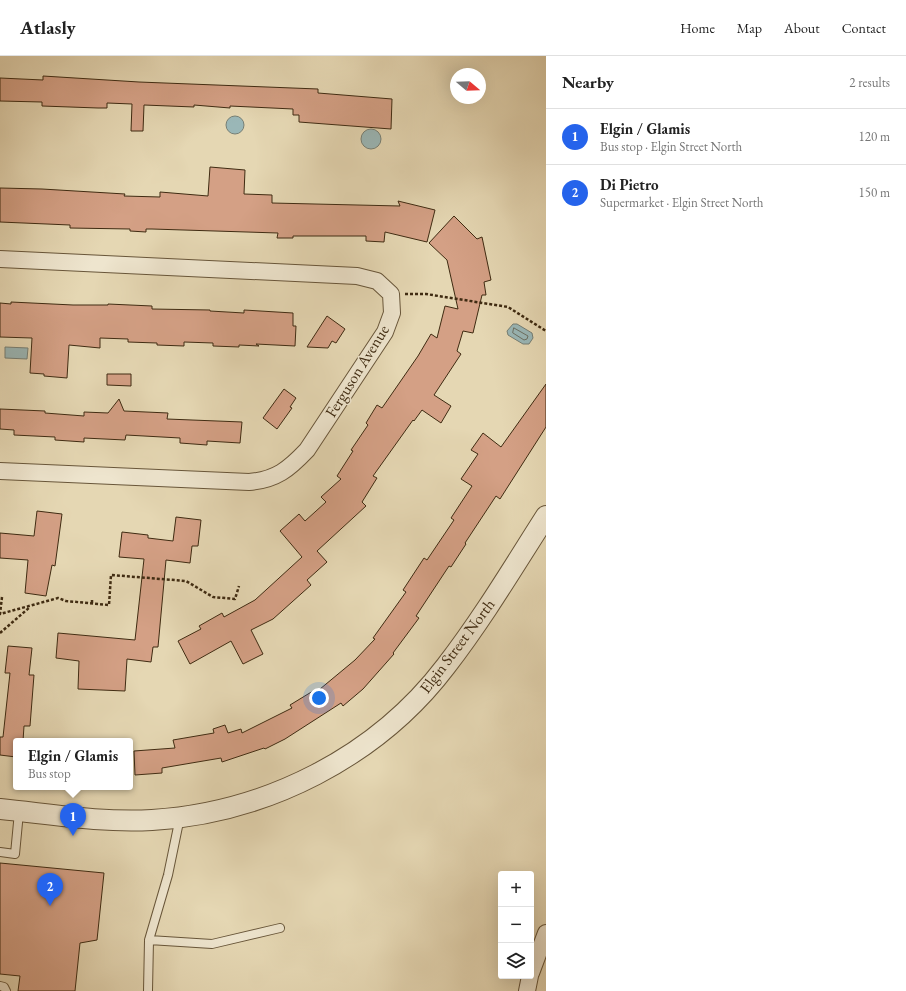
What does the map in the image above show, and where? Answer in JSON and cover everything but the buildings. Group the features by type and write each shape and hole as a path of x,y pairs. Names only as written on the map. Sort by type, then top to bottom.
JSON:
{"street":[{"path":"0,259 357,276 377,281 391,294"},
{"name":"Ferguson Avenue","path":"0,471 249,482 262,481 275,476 292,467 307,450 384,332 392,313 391,294"},
{"name":"Elgin Street North","path":"10,810 112,820 152,820 180,817 223,810 268,796 326,770 378,735 414,702 446,666 546,516"},
{"path":"534,965 546,933"},
{"path":"527,991 529,979"}],"lane":[{"path":"0,852 15,854 10,810"},
{"path":"148,991 150,940 168,875 180,817"},
{"path":"150,940 212,944 280,928"}],"path":[{"path":"391,294 426,294 508,307 546,330"},
{"path":"2,597 0,614 58,598 66,601 109,605 111,575 186,581 213,597 235,599 239,586"},
{"path":"92,598 92,603"},
{"path":"0,633 30,606"}],"water":[{"path":"235,116 241,119 244,125 241,131 235,134 229,131 226,125 229,119"},
{"path":"371,129 378,132 381,139 378,146 371,149 364,146 361,139 364,132"},
{"path":"513,324 517,324 532,333 533,338 529,344 523,344 508,335 507,331"},
{"path":"5,347 28,348 27,359 5,358"}],"place":[{"name":"Elgin / Glamis","path":"73,836"},
{"name":"Di Pietro","path":"50,906"}]}
